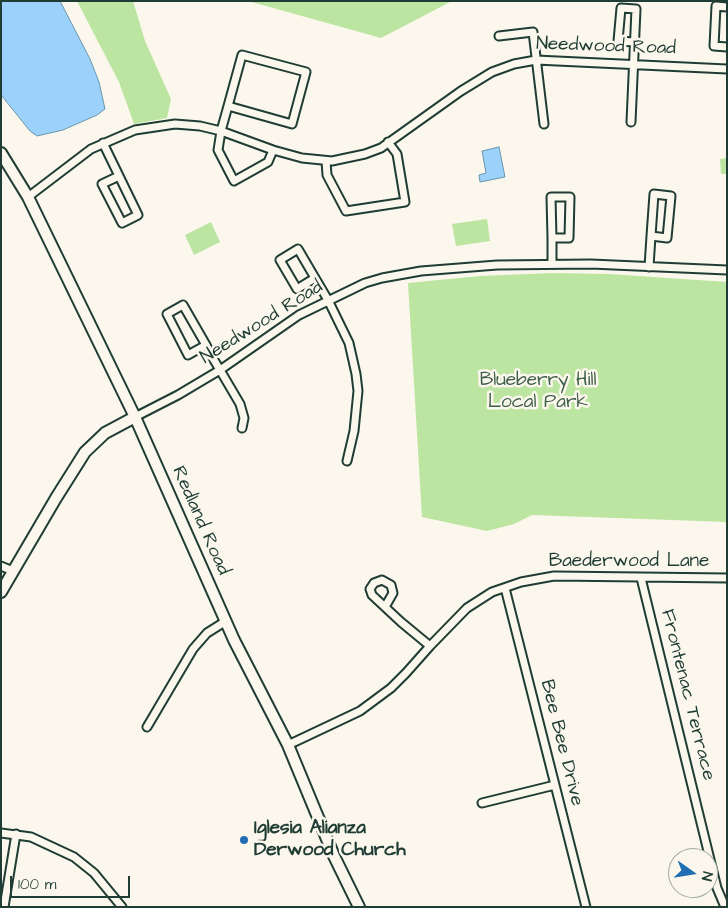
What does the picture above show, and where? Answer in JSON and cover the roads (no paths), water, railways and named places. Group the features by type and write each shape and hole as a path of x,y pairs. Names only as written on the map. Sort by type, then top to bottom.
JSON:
{"main road":[{"name":"Redland Road","path":"1,154 28,196 135,417 226,621 288,745 334,856 359,907"},
{"name":"Needwood Road","path":"1,592 84,452 105,433 135,417"}],"street":[{"path":"727,7 716,6 714,46 727,47"},
{"path":"631,122 635,42 636,9 621,8 618,41 635,42"},
{"path":"499,36 533,32 544,124"},
{"path":"228,106 292,124 306,72 242,55 221,131 218,150 234,181 268,162 273,150"},
{"name":"Needwood Road","path":"28,196 91,149 136,130 175,124 200,126 221,131 273,150 302,158 326,161 365,154 381,148 461,90 492,72 514,64 536,60 727,69"},
{"path":"326,161 327,175 346,211 405,202 397,154 388,142"},
{"path":"103,143 138,215 122,223 102,184 119,176"},
{"path":"649,267 651,236 654,194 671,196 667,238 651,236"},
{"path":"552,238 569,238 570,198 552,198 552,238 552,264"},
{"path":"315,278 297,289 280,260 298,249 328,300 349,343 356,374 357,411 347,461"},
{"name":"Needwood Road","path":"135,417 178,395 220,370 299,315 328,300 374,281 421,271 497,265 552,264 727,270"},
{"path":"206,345 188,355 167,314 183,305 240,404 244,418 242,428"},
{"path":"1,566 13,571"},
{"name":"Baederwood Lane","path":"288,745 360,711 391,688 467,608 492,592 521,582 554,576 727,578"},
{"name":"Frontenac Terrace","path":"641,578 717,888 725,907"},
{"name":"Bee Bee Drive","path":"505,588 586,907"},
{"path":"385,607 430,646"},
{"path":"147,726 193,649 207,633 226,621"},
{"path":"482,804 555,785"},
{"path":"1,833 31,837 74,857 94,873 122,907"},
{"path":"4,907 16,834"}],"water":[{"path":"1,1 60,1 90,59 99,82 105,109 97,115 63,130 37,136 30,131 1,95"},
{"path":"499,147 505,177 480,182 479,175 486,173 482,151"}],"place":[{"name":"Iglesia Alianza Derwood Church","path":"244,840"}],"park label":[{"name":"Blueberry Hill Local Park","path":"538,392"}]}
